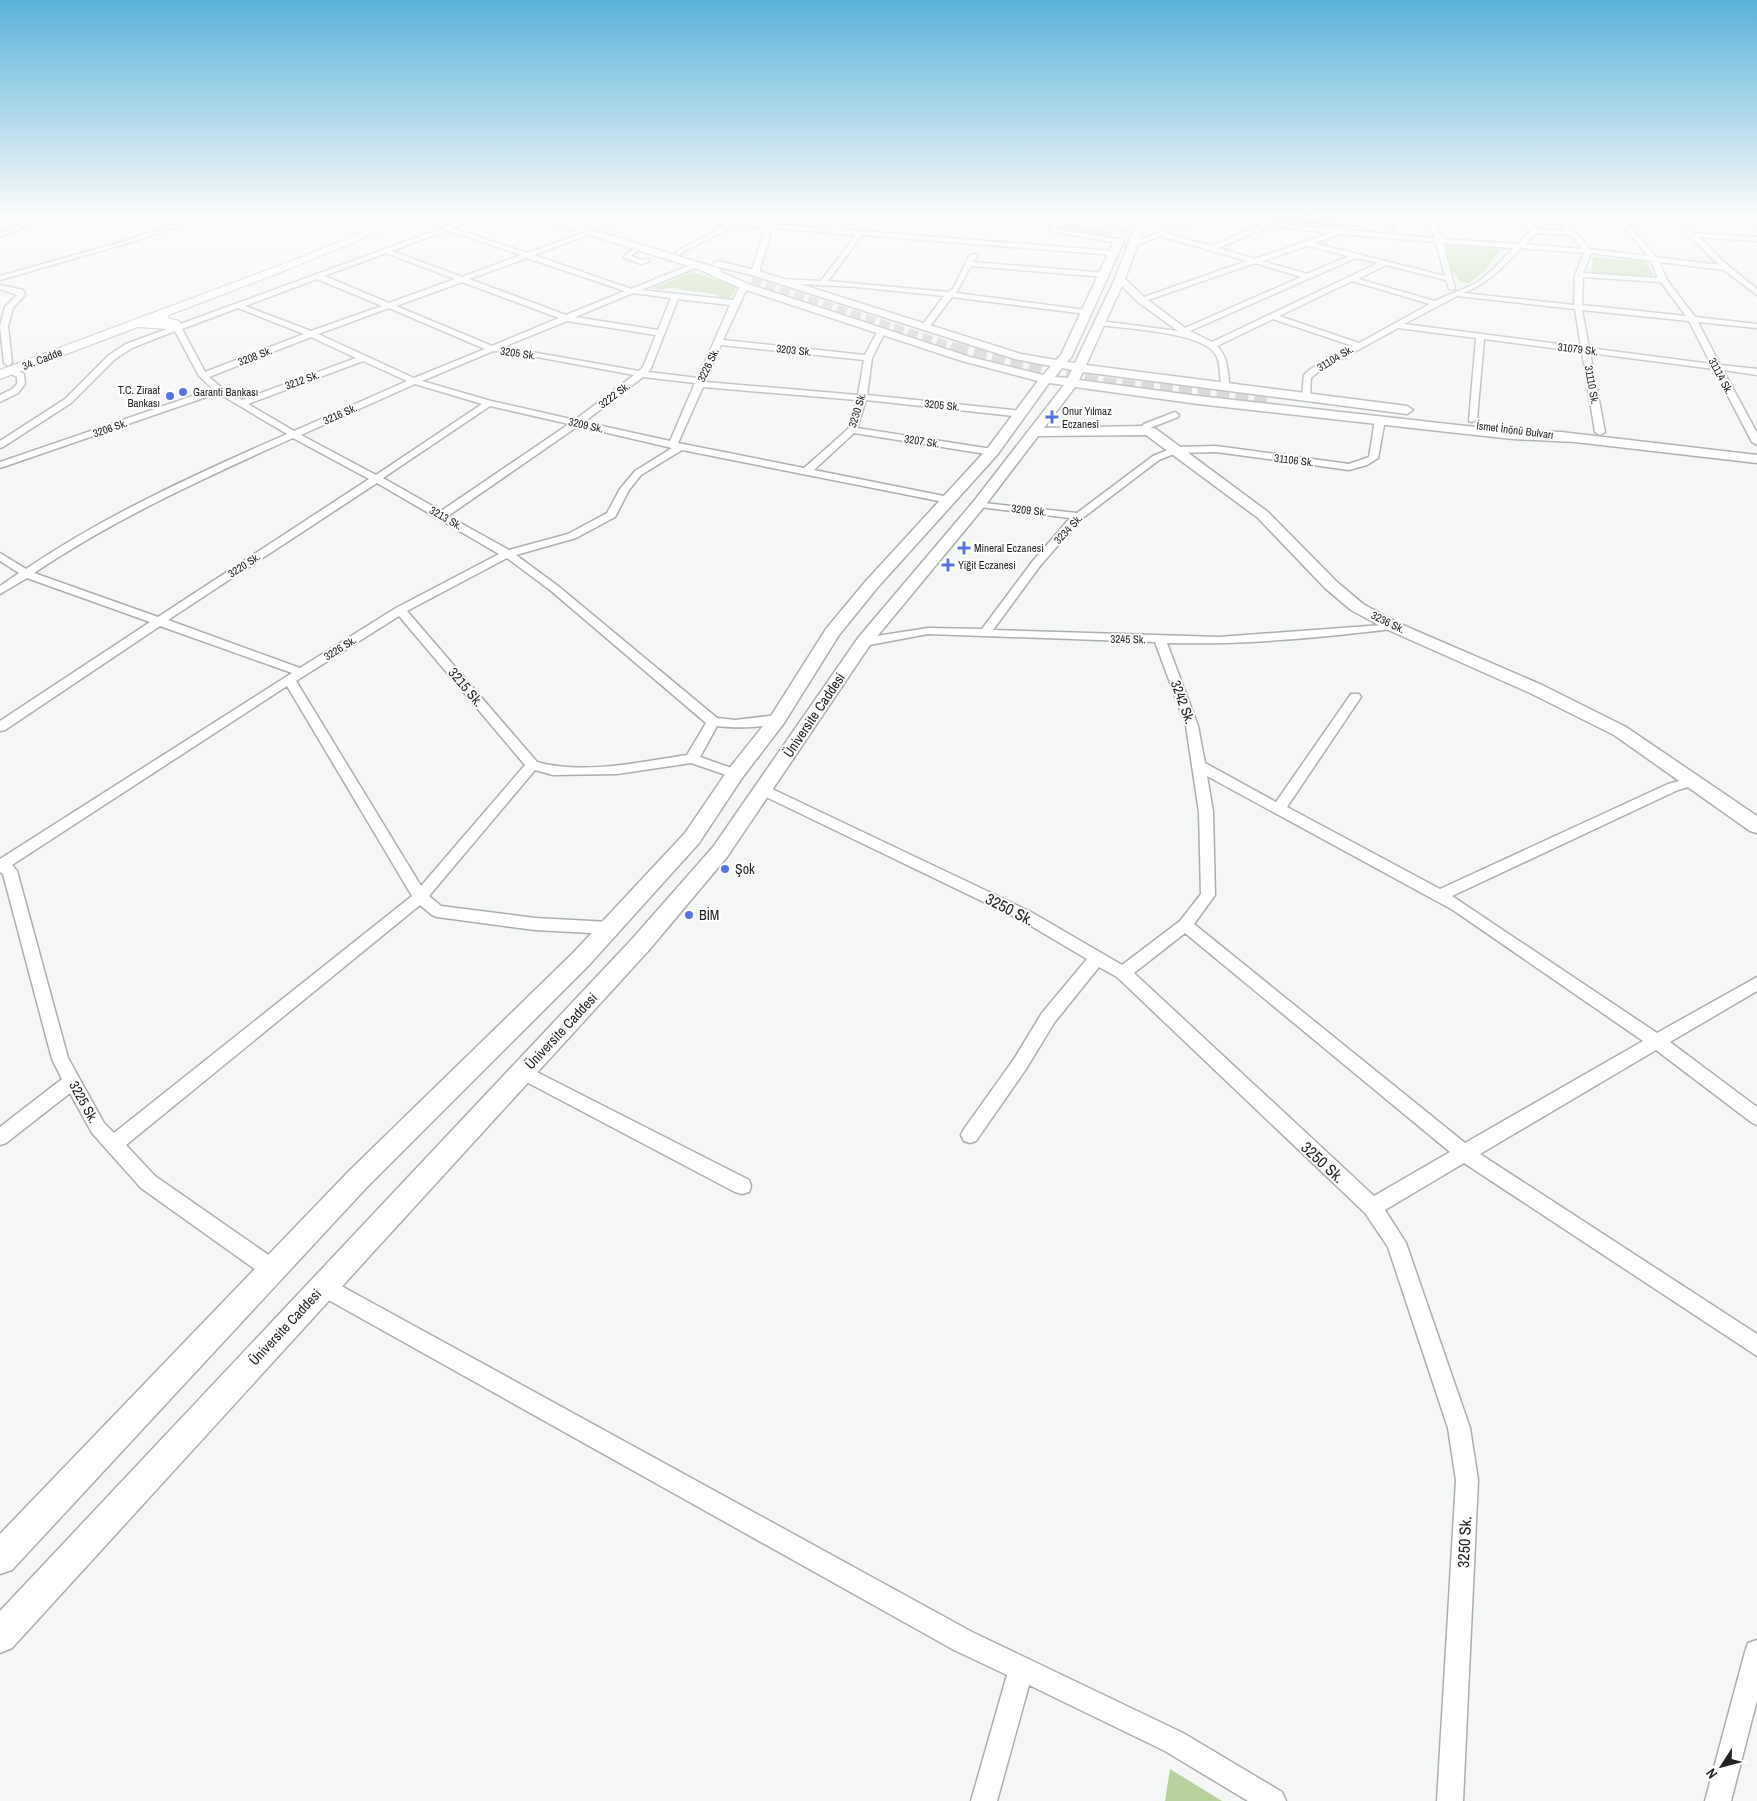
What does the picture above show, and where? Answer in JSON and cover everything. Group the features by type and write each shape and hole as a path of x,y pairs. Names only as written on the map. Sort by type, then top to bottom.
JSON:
{"main road":[{"name":"34. Cadde","path":"0,375 5,364 182,297"},
{"path":"178,327 167,327 160,318 211,297"},
{"path":"794,297 881,332 966,359 1380,420 1513,435 1574,438"},
{"path":"829,297 983,347 1052,372 1076,376 1226,387 1415,411"},
{"name":"Üniversite Caddesi","path":"0,1636 641,944 714,859 864,642 979,504 1027,423 1052,372 1066,356 1094,297"},
{"name":"Üniversite Caddesi","path":"0,1558 358,1179 574,966 692,838 735,774 778,719 832,633 872,585 992,452 1027,423 1076,376 1112,297"},
{"name":"34. Cadde","path":"5,364 127,326 160,318"},
{"path":"966,359 988,356 990,351 983,347"},
{"name":"İsmet İnönü Bulvarı","path":"1757,448 1273,401 1757,459"},
{"path":"1443,415 1472,419"},
{"path":"1027,423 1144,430"},
{"name":"3236 Sk.","path":"1144,430 1151,432 1263,515 1331,585 1357,607 1392,626 1466,657 1583,711 1620,731 1757,826"}],"street":[{"path":"0,399 15,391 22,384 21,376 5,364 2,328 4,308 18,297"},
{"path":"0,445 68,401 120,351 258,297"},
{"name":"3205 Sk.","path":"369,297 493,349 510,350 642,374 700,382 862,397 1027,423"},
{"name":"3208 Sk.","path":"203,376 311,334 415,297"},
{"path":"511,297 566,318 661,334"},
{"name":"3216 Sk.","path":"0,592 76,540 173,488 414,381 616,297"},
{"name":"3222 Sk.","path":"441,516 577,423 642,374 647,368 675,297"},
{"path":"684,297 735,303"},
{"name":"3226 Sk.","path":"0,865 400,610 492,560 572,536 611,515 625,488 638,473 677,446 700,382 739,297"},
{"path":"924,328 948,297"},
{"path":"973,297 1086,312"},
{"path":"1138,297 1187,333 1218,350 1222,358 1226,387"},
{"path":"1141,300 1150,297"},
{"path":"1100,323 1187,333 1265,297"},
{"path":"1211,346 1314,297"},
{"path":"1413,297 1437,304"},
{"name":"31104 Sk.","path":"1306,396 1307,377 1315,370 1449,297"},
{"path":"1483,297 1757,326"},
{"name":"31110 Sk.","path":"1578,297 1578,307 1600,432"},
{"name":"31114 Sk.","path":"1676,297 1692,319 1757,442"},
{"name":"3209 Sk.","path":"236,305 311,334 414,381 489,403 677,446 949,500"},
{"path":"1273,317 1358,345"},
{"name":"31079 Sk.","path":"1398,326 1757,372"},
{"name":"3213 Sk.","path":"178,327 203,376 220,390 293,434 377,479 508,554 554,588 713,722"},
{"name":"3230 Sk.","path":"806,472 852,430 862,397 868,358 881,332"},
{"path":"1472,419 1480,337"},
{"name":"3203 Sk.","path":"719,342 868,358"},
{"name":"3212 Sk.","path":"242,403 363,358"},
{"name":"3206 Sk.","path":"0,466 220,390"},
{"name":"3220 Sk.","path":"0,727 159,619 377,479 489,403"},
{"path":"1144,430 1147,426 1175,415"},
{"name":"31106 Sk.","path":"1175,450 1216,450 1349,467 1364,463 1373,458 1380,420"},
{"name":"3207 Sk.","path":"852,430 992,452"},
{"name":"3234 Sk.","path":"985,633 1036,564 1079,516 1156,458 1175,450"},
{"name":"3209 Sk.","path":"979,504 1079,516"},
{"path":"0,556 27,574 159,619 295,676 420,897 437,911 535,924 610,928"},
{"name":"3215 Sk.","path":"400,610 532,765"},
{"name":"3245 Sk.","path":"864,642 928,631 1219,641 1392,626"},
{"name":"3242 Sk.","path":"1123,974 1185,925 1208,895 1206,812 1192,726 1160,639"},
{"path":"1278,810 1355,697"},
{"path":"692,759 713,722 735,724 778,719"},
{"path":"113,1145 420,897 532,765 553,771 617,770 692,759 735,774"},
{"path":"1198,766 1458,906 1657,1042 1757,1117"},
{"path":"1439,896 1673,787 1694,781"},
{"name":"3250 Sk.","path":"763,790 1026,916 1123,974 1372,1207 1396,1244 1459,1428 1467,1480 1450,1801"},
{"name":"3225 Sk.","path":"0,865 10,871 60,1059 98,1128 148,1182 273,1270"},
{"path":"1185,925 1464,1154 1757,1346"},
{"path":"970,1135 1020,1064 1048,1018 1097,958"},
{"path":"1372,1207 1757,984"},
{"path":"523,1072 742,1186"},
{"path":"0,1137 72,1081"},
{"path":"324,1286 963,1641 1174,1742 1273,1801"},
{"path":"1718,1801 1757,1652"},
{"path":"984,1801 1021,1669"}],"green space":[{"path":"719,297 731,297 730,299"},
{"path":"1170,1769 1222,1801 1165,1801"}],"tunnel":[{"path":"797,297 960,350"},
{"path":"955,349 1010,364 1099,383 1272,403"}],"place":[{"name":"Garanti Bankası","path":"183,392"},
{"name":"T.C. Ziraat Bankası","path":"170,396"},
{"name":"Onur Yılmaz Eczanesi","path":"1052,417"},
{"name":"Mineral Eczanesi","path":"964,548"},
{"name":"Yiğit Eczanesi","path":"948,565"},
{"name":"Şok","path":"725,869"},
{"name":"BİM","path":"689,915"}]}
